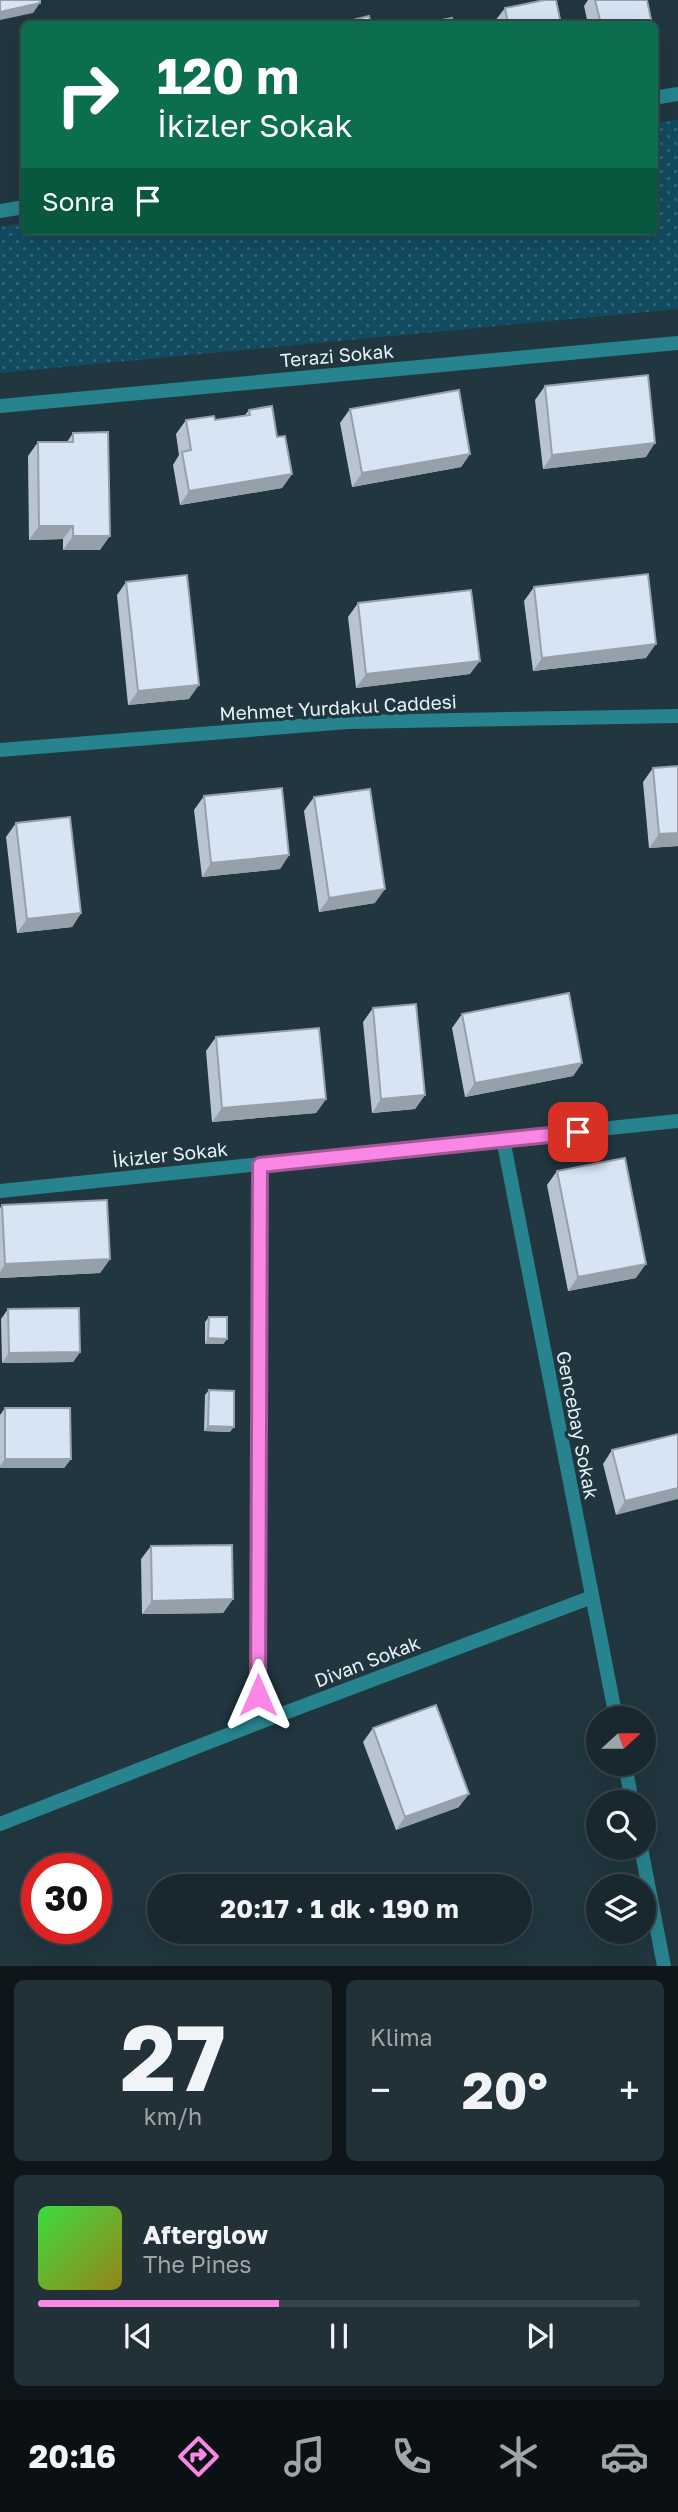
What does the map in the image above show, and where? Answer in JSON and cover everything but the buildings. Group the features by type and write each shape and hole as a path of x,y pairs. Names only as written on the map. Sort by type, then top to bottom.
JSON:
{"street":[{"path":"658,97 678,94"},
{"path":"0,211 21,208"},
{"name":"Terazi Sokak","path":"0,406 678,343"},
{"name":"Mehmet Yurdakul Caddesi","path":"0,750 348,722 678,716"},
{"name":"İkizler Sokak","path":"0,1191 678,1121"},
{"name":"Gencebay Sokak","path":"502,1139 614,1706"},
{"path":"258,1723 260,1165"},
{"name":"Divan Sokak","path":"0,1824 592,1597"},
{"path":"643,1860 664,1966"}],"shaded area":[{"path":"678,120 678,309 0,373 0,227 21,224 21,235 658,235 658,123"}],"route":[{"path":"258,1695 260,1165 578,1132"}]}
